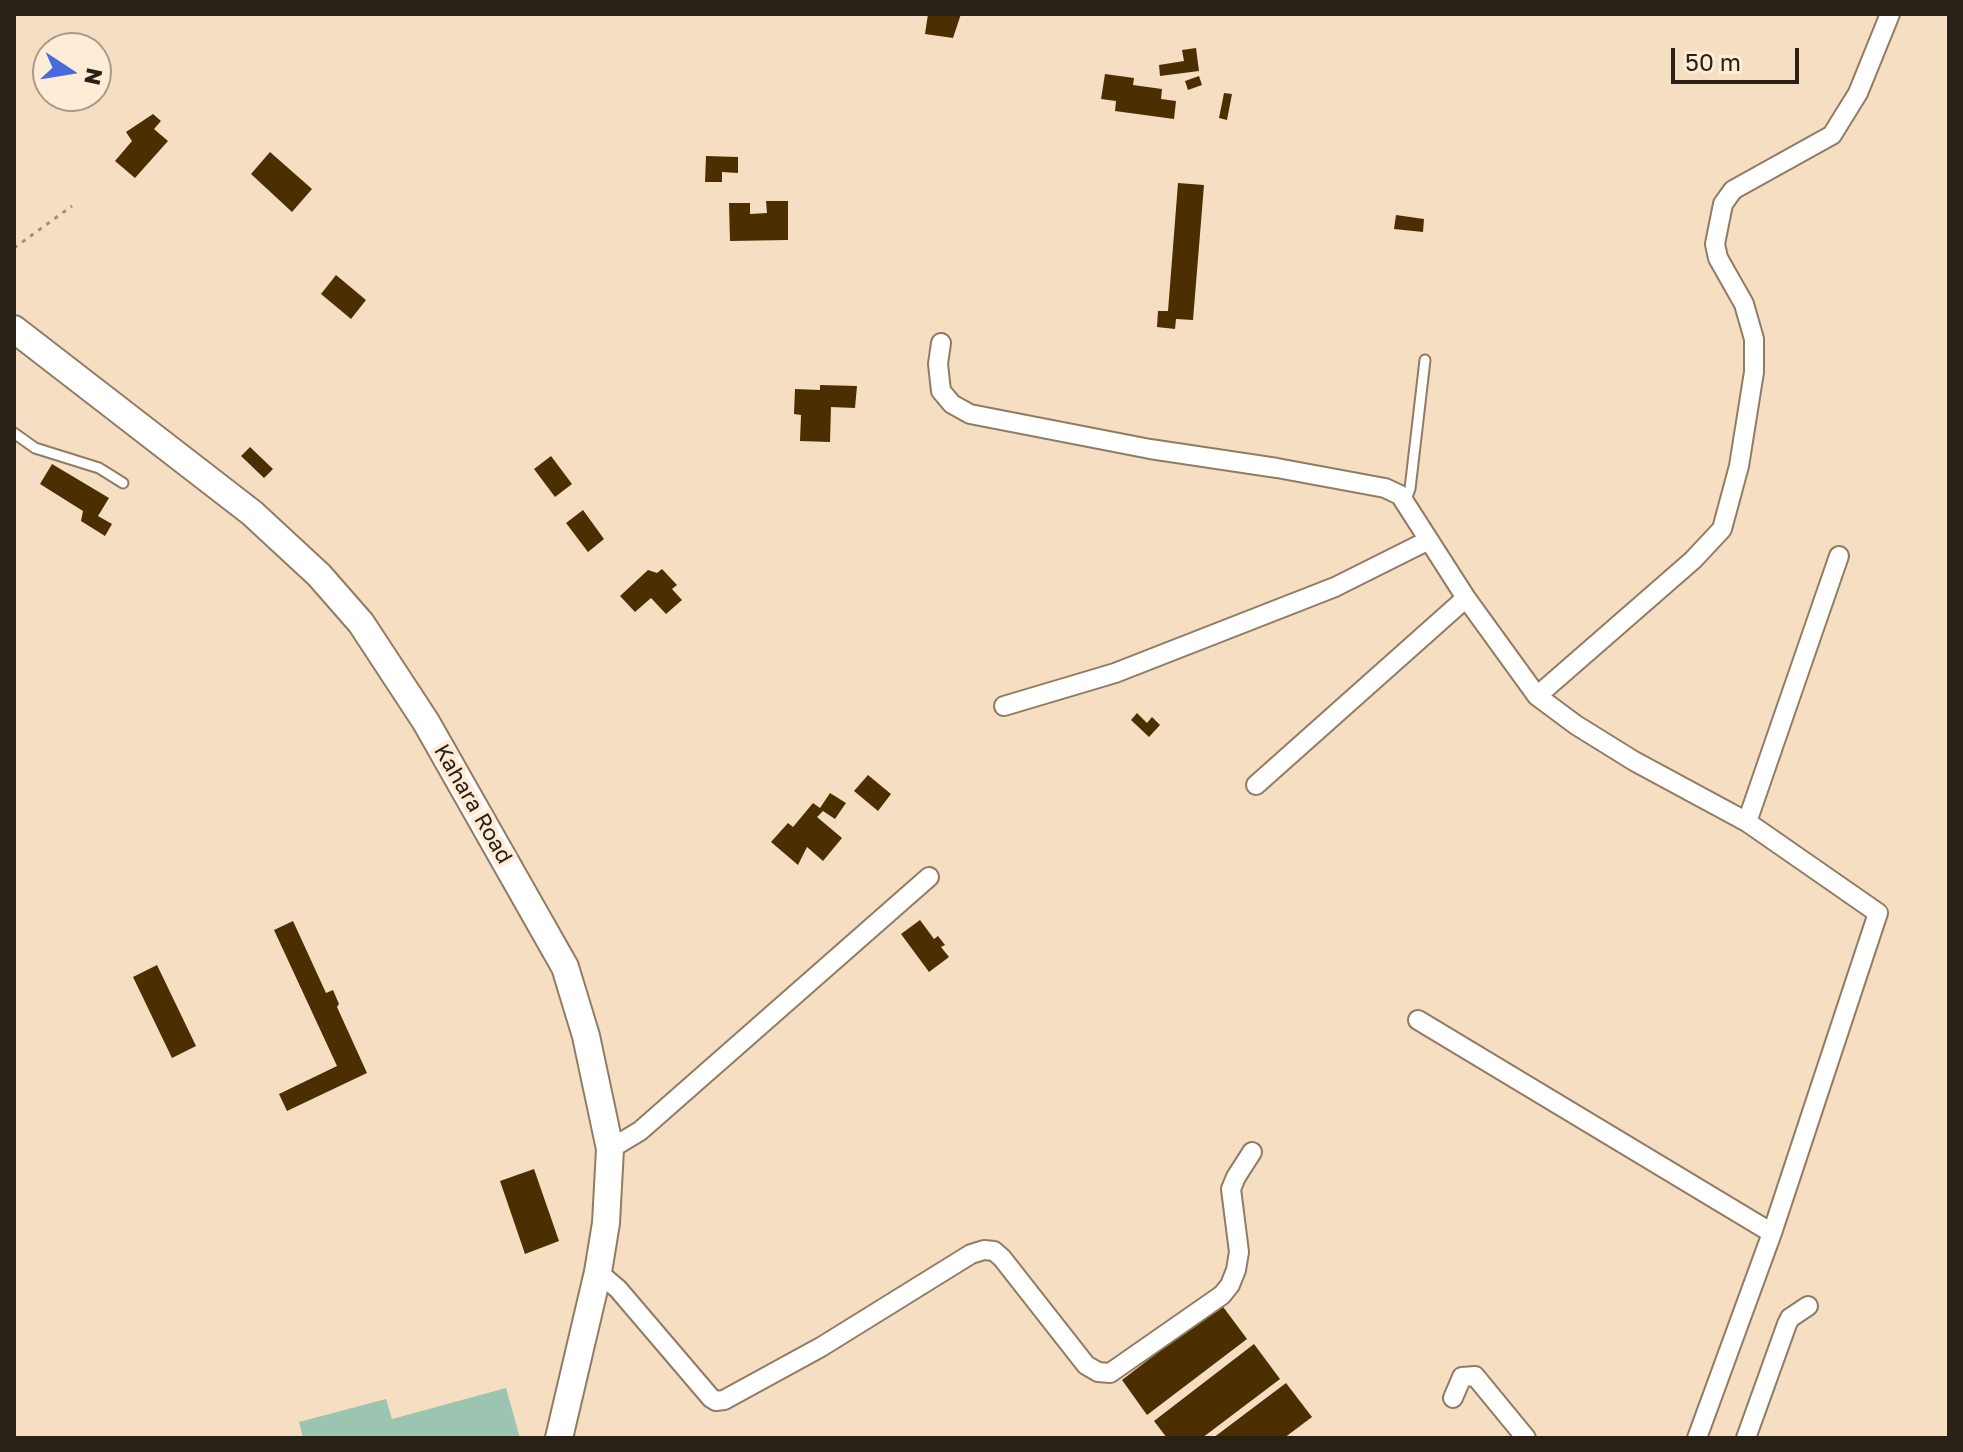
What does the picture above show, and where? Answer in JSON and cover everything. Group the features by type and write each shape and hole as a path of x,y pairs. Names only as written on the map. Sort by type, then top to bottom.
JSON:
{"street":[{"path":"1537,696 1693,560 1722,529 1739,466 1754,372 1754,339 1744,304 1718,258 1715,244 1723,204 1733,190 1832,135 1858,93 1890,14"},
{"name":"Kahara Road","path":"14,329 252,513 319,575 361,623 426,722 565,967 586,1036 610,1149 606,1223 598,1272 559,1438"},
{"path":"941,343 938,364 941,391 952,404 970,414 1121,444 1385,488 1400,495 1466,598 1537,696 1634,761 1747,822 1878,913 1772,1233 1697,1438"},
{"path":"1004,706 1115,673 1335,587 1429,540"},
{"path":"1747,822 1839,556"},
{"path":"1256,785 1466,598"},
{"path":"610,1149 640,1131 929,877"},
{"path":"1418,1020 1772,1233"},
{"path":"598,1272 618,1289 716,1401 724,1400 821,1347 971,1254 984,1250 994,1251 1002,1258 1086,1365 1098,1372 1110,1373 1222,1295 1230,1285 1239,1252 1231,1189 1252,1152"},
{"path":"1746,1438 1787,1324 1790,1318 1808,1306"},
{"path":"1453,1398 1462,1377 1475,1376 1526,1438"}],"lane":[{"path":"1405,502 1410,489 1425,360"},
{"path":"14,433 35,448 99,468 123,483"}],"path":[{"path":"14,248 72,206"}],"green space":[{"path":"506,1388 520,1438 303,1438 299,1422 386,1399 392,1419"}],"building":[{"path":"928,14 961,14 953,38 925,34"},
{"path":"1196,48 1199,71 1160,76 1159,65 1184,61 1182,50"},
{"path":"1105,74 1134,78 1133,85 1162,89 1161,99 1176,101 1174,119 1115,111 1116,101 1101,99"},
{"path":"1199,76 1202,85 1188,90 1185,81"},
{"path":"1224,93 1232,94 1227,120 1219,118"},
{"path":"153,114 161,121 154,129 168,141 135,178 115,161 132,141 126,132"},
{"path":"270,152 312,189 292,212 251,174"},
{"path":"706,156 738,157 738,173 722,172 722,182 705,182"},
{"path":"1178,183 1204,185 1193,320 1176,319 1175,329 1157,327 1158,311 1168,311"},
{"path":"766,201 788,201 788,240 730,241 729,203 750,203 750,214 767,213"},
{"path":"1396,215 1424,219 1423,232 1394,229"},
{"path":"336,275 366,300 351,319 321,294"},
{"path":"820,385 857,386 855,408 831,407 830,442 800,441 801,415 794,414 795,389 820,390"},
{"path":"250,447 273,469 264,478 241,456"},
{"path":"551,456 572,484 555,497 534,469"},
{"path":"52,464 109,498 98,516 112,524 105,536 81,521 83,511 40,484"},
{"path":"583,510 604,539 588,552 566,523"},
{"path":"662,569 677,585 672,589 682,600 666,614 651,598 635,612 620,596 648,570 657,573"},
{"path":"1137,713 1147,723 1152,717 1160,725 1149,737 1131,720"},
{"path":"868,775 891,794 878,811 854,791"},
{"path":"830,793 846,803 835,819 823,811 817,817 842,838 823,861 807,847 798,865 771,842 788,823 793,827 813,803 820,808"},
{"path":"920,920 934,939 938,936 945,945 941,947 949,957 929,972 901,934"},
{"path":"293,921 326,993 333,990 339,1004 337,1007 367,1073 287,1111 279,1094 337,1066 274,930"},
{"path":"157,965 196,1046 172,1058 133,977"},
{"path":"534,1169 559,1241 525,1254 500,1181"},
{"path":"1221,1304 1247,1339 1147,1415 1122,1380"},
{"path":"1254,1344 1280,1379 1202,1438 1167,1438 1154,1421"},
{"path":"1286,1383 1312,1417 1284,1438 1213,1438"}]}
